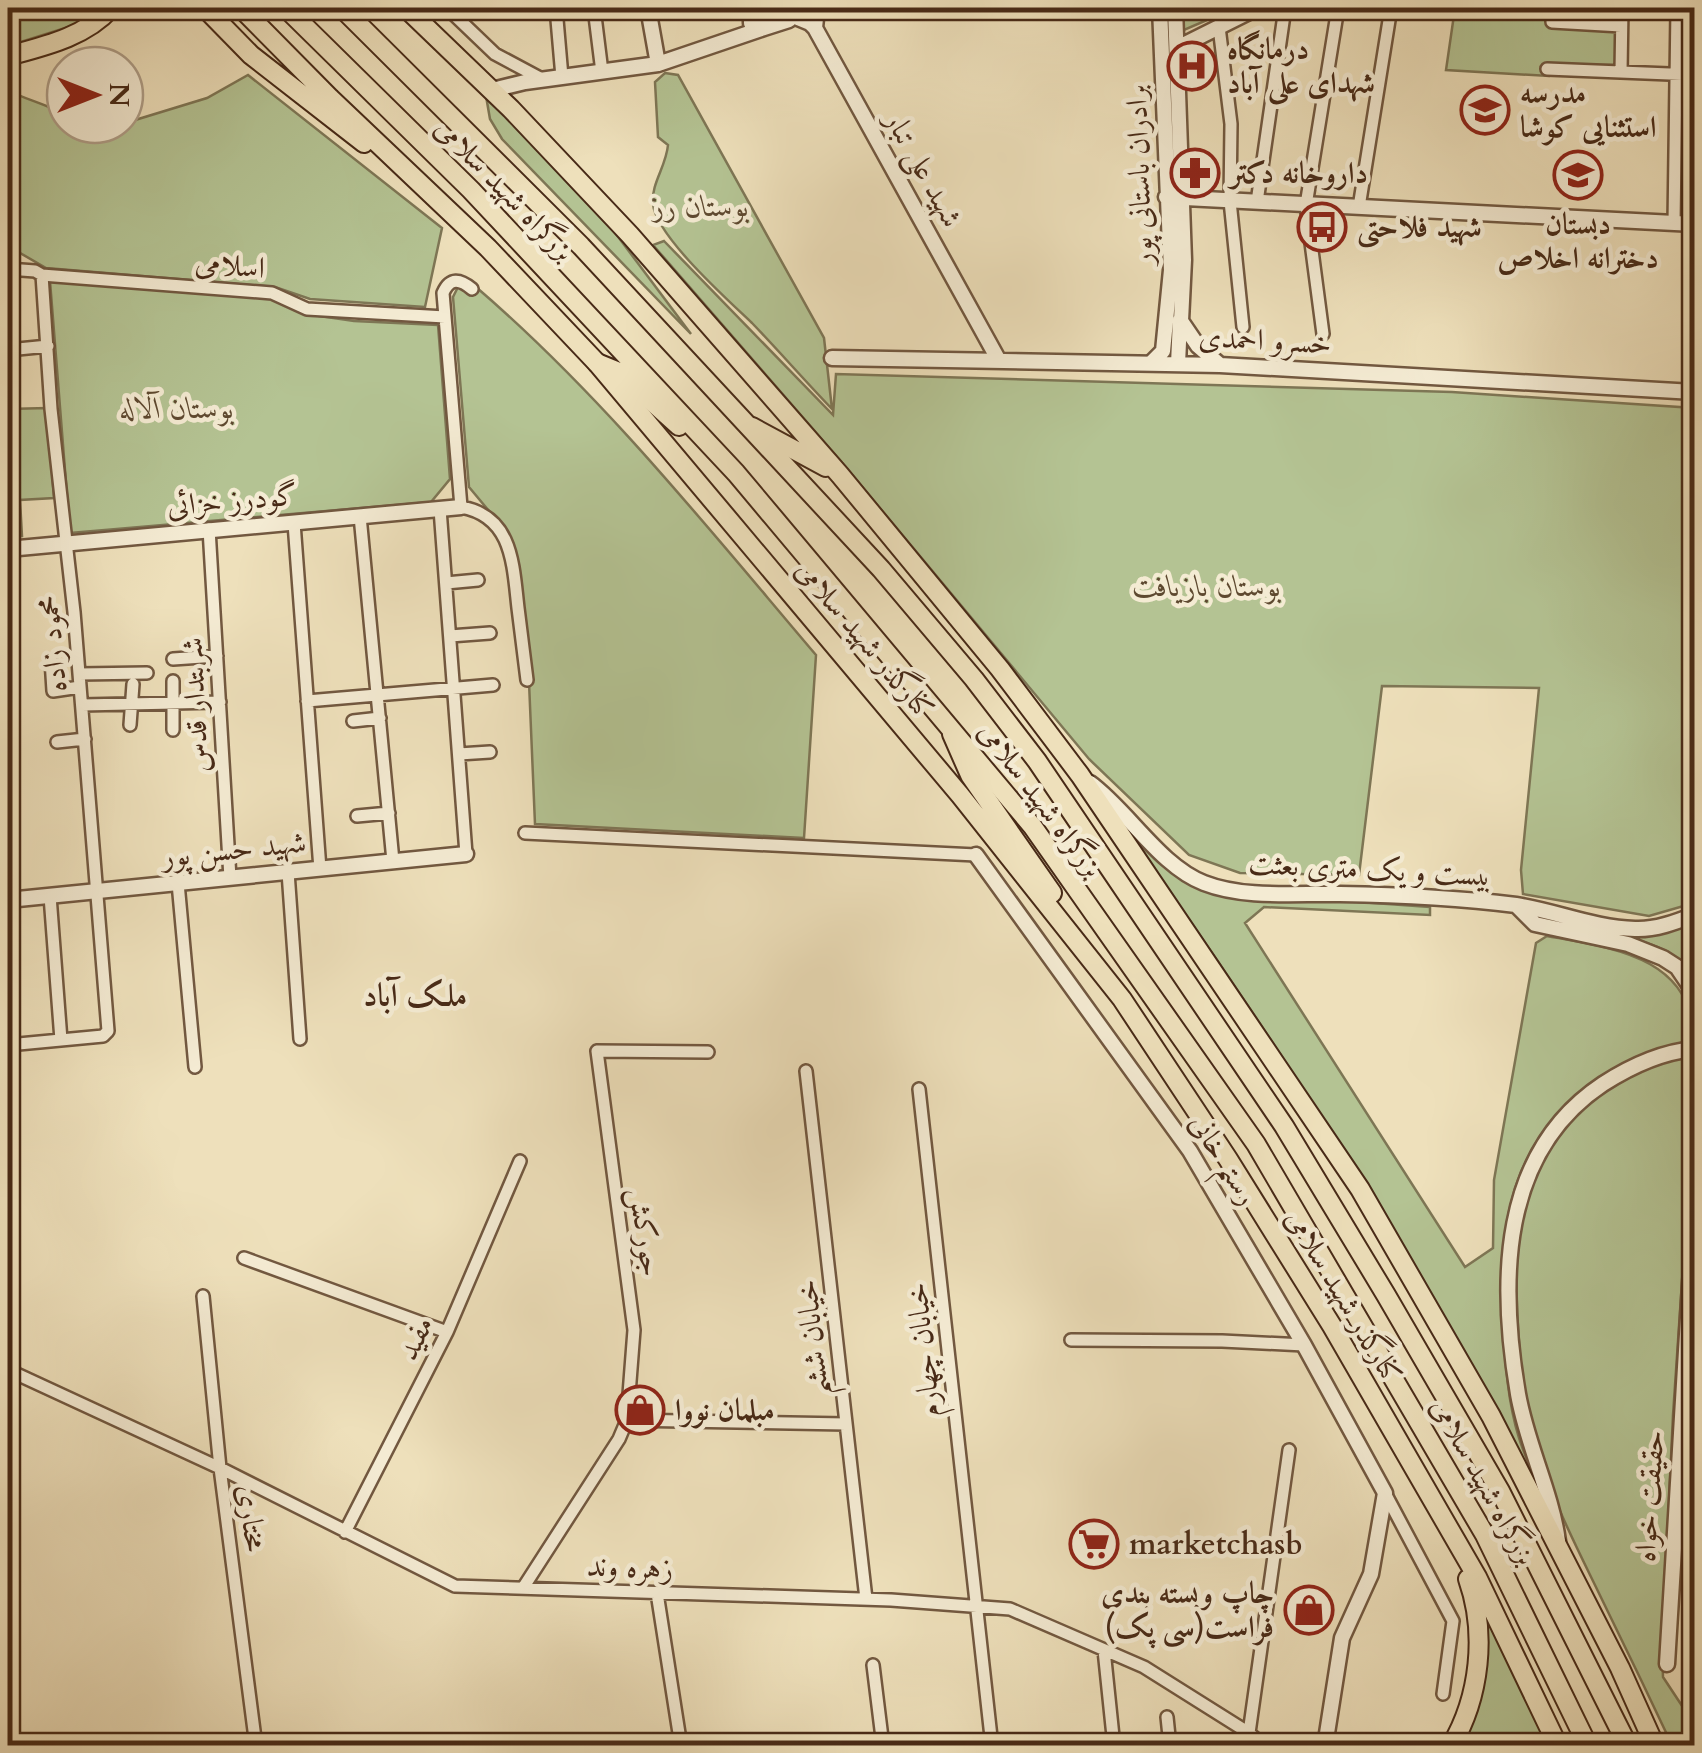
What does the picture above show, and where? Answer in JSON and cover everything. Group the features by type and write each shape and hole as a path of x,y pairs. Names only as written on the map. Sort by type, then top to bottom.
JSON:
{"main road":[{"path":"8,56 73,36 112,8"},
{"path":"205,8 251,55 326,116 428,190"},
{"name":"کنارگذر شهید سلامی","path":"241,8 488,248 597,362 960,794 1122,999 1332,1326 1456,1541 1558,1746"},
{"name":"بزرگراه شهید سلامی","path":"286,8 472,190 736,473 1033,828 1256,1144 1485,1535 1588,1746"},
{"name":"بزرگراه شهید سلامی","path":"342,8 581,246 881,570 974,678 1109,863 1284,1126 1500,1492 1628,1746"},
{"path":"406,8 492,90 630,236 840,475 1000,669 1080,776 1360,1189 1491,1416 1656,1746"},
{"path":"416,8 435,33"},
{"path":"597,362 618,372 736,473"},
{"path":"744,423 840,475"},
{"path":"945,720 970,774 1122,999"},
{"path":"1452,1746 1472,1693 1479,1648 1476,1604 1456,1541"}],"street":[{"path":"446,8 495,54 542,79"},
{"path":"556,8 562,77"},
{"path":"594,8 602,72"},
{"path":"648,8 658,64"},
{"path":"815,28 817,8"},
{"name":"برادران باستانی پور","path":"1152,362 1163,351 1171,270 1160,8"},
{"name":"برادران باستانی پور","path":"1175,8 1183,198 1178,364"},
{"path":"1177,48 1258,8"},
{"path":"1257,202 1285,8"},
{"path":"1323,334 1306,204 1338,8"},
{"path":"1359,207 1391,8"},
{"path":"1553,8 1552,22 1621,26"},
{"path":"1621,72 1622,8"},
{"path":"1674,223 1677,8"},
{"path":"492,90 542,79 658,64 751,19 780,26 797,10 815,28"},
{"path":"1219,27 1231,124 1230,201 1243,327"},
{"name":"شهید علی تبار","path":"815,28 998,359"},
{"path":"1547,69 1694,75"},
{"path":"1166,198 1694,224"},
{"path":"8,270 10,308"},
{"name":"اسلامی","path":"8,270 272,293 307,309 445,317"},
{"name":"محمود زاده","path":"42,275 51,410 80,681 106,1034 60,1040"},
{"path":"472,289 454,280 447,284 444,293 461,507 488,516 506,541 515,576 527,680"},
{"path":"1169,307 1198,346 1220,364"},
{"path":"8,350 48,346"},
{"name":"خسرو احمدی","path":"832,358 1220,364 1694,392"},
{"name":"گودرز خزائی","path":"8,549 461,507"},
{"path":"440,509 466,854"},
{"path":"360,516 393,861"},
{"path":"294,522 320,868"},
{"name":"شربتدار قدس","path":"210,529 230,878"},
{"path":"446,583 478,580"},
{"path":"450,636 490,633"},
{"path":"173,659 218,656"},
{"path":"51,660 53,691 80,681 148,674"},
{"path":"172,681 174,730"},
{"path":"130,725 133,684"},
{"path":"308,701 493,685"},
{"path":"8,700 9,740"},
{"path":"82,706 220,702"},
{"path":"353,721 380,718"},
{"path":"57,742 84,739"},
{"path":"459,754 490,752"},
{"name":"بیست و یک متری بعثت","path":"1080,776 1111,798 1175,866 1206,884 1259,892 1378,895 1517,906 1641,930 1694,915"},
{"path":"357,816 388,813"},
{"path":"525,833 976,855"},
{"name":"شهید حسن پور","path":"8,900 466,854"},
{"name":"رستم خانی","path":"976,855 1190,1151 1385,1493"},
{"path":"288,872 300,1039"},
{"path":"178,882 195,1067"},
{"path":"8,1020 8,1045 60,1040 50,896"},
{"path":"1517,906 1535,924 1628,944 1662,958 1677,967 1694,992"},
{"name":"جورکش","path":"628,1420 634,1330 597,1050 708,1052"},
{"path":"1560,1552 1555,1518 1530,1444 1513,1358 1510,1250 1523,1184 1548,1134 1589,1094 1642,1063 1694,1050"},
{"name":"خیابان ششم","path":"806,1071 866,1600"},
{"name":"خیابان چهارم","path":"919,1089 992,1746"},
{"name":"مفید","path":"345,1532 447,1332 520,1161"},
{"name":"حقیقت خواه","path":"1666,1664 1691,1330 1694,1219"},
{"path":"244,1258 447,1332"},
{"name":"مختاری","path":"203,1296 220,1468 256,1746"},
{"path":"1071,1340 1304,1345"},
{"name":"زهره وند","path":"8,1370 220,1468 455,1586 866,1600 1010,1609 1144,1667 1264,1746"},
{"path":"522,1588 628,1420 846,1424"},
{"path":"1249,1733 1289,1450"},
{"path":"1385,1493 1453,1621 1443,1694"},
{"path":"1325,1746 1342,1638 1371,1574 1385,1493"},
{"path":"658,1593 681,1746"},
{"path":"1104,1650 1114,1746"},
{"path":"873,1665 883,1746"},
{"path":"1167,1718 1170,1746"}],"green space":[{"path":"8,8 94,8 78,24 8,46"},
{"path":"1182,8 1235,8 1184,30"},
{"path":"1455,8 1550,8 1549,27 1618,32 1615,65 1553,65 1549,76 1446,70"},
{"name":"بوستان رز","path":"665,73 678,75 824,338 832,409 679,250 657,217 653,196 668,145 658,137 655,82"},
{"path":"248,75 442,228 425,307 310,299 275,287 46,268 8,246 8,90 45,105 45,145 145,145 145,117 207,98"},
{"path":"486,96 610,226 691,334 502,139 490,119"},
{"name":"بوستان بازیافت","path":"664,241 833,415 836,374 1452,392 1694,408 1694,903 1649,916 1523,894 1521,870 1539,688 1382,686 1359,875 1240,873 1189,855 1089,759 839,459 653,245"},
{"name":"بوستان آلاله","path":"50,281 273,297 306,314 438,325 450,479 431,502 70,533"},
{"path":"458,287 476,287 568,373 653,464 816,655 804,838 535,824 529,682 517,564 509,535 469,487 453,297"},
{"path":"47,408 54,498 20,500 22,536 8,537 8,409"},
{"path":"1099,794 1186,881 1331,900 1430,907 1430,915 1264,907 1245,923 1465,1267 1493,1248 1494,1180 1536,943 1547,936 1623,952 1665,974 1680,991 1690,1014 1694,1042 1631,1061 1578,1094 1536,1142 1511,1203 1505,1260 1508,1385 1519,1438 1545,1502 1444,1319 1336,1140 1220,965"},
{"path":"1694,924 1694,981 1674,956 1624,936 1648,936"},
{"path":"1694,1057 1662,1650 1663,1677 1694,1724 1694,1745 1672,1745 1568,1530 1540,1459 1522,1374 1517,1261 1522,1219 1534,1179 1567,1123 1598,1095 1635,1073"},
{"path":"1479,1599 1553,1745 1461,1746"}],"place":[{"name":"درمانگاه شهدای علی آباد","path":"1192,66"},
{"name":"مدرسه استثنایی کوشا","path":"1485,110"},
{"name":"داروخانه دکتر","path":"1195,173"},
{"name":"دبستان دخترانه اخلاص","path":"1578,175"},
{"name":"شهید فلاحتی","path":"1322,227"},
{"name":"مبلمان نووا","path":"640,1410"},
{"name":"marketchasb","path":"1094,1544"},
{"name":"چاپ وبسته بندی فراست(سی پک)","path":"1309,1610"}],"district":[{"name":"ملک آباد","path":"415,995"}]}
